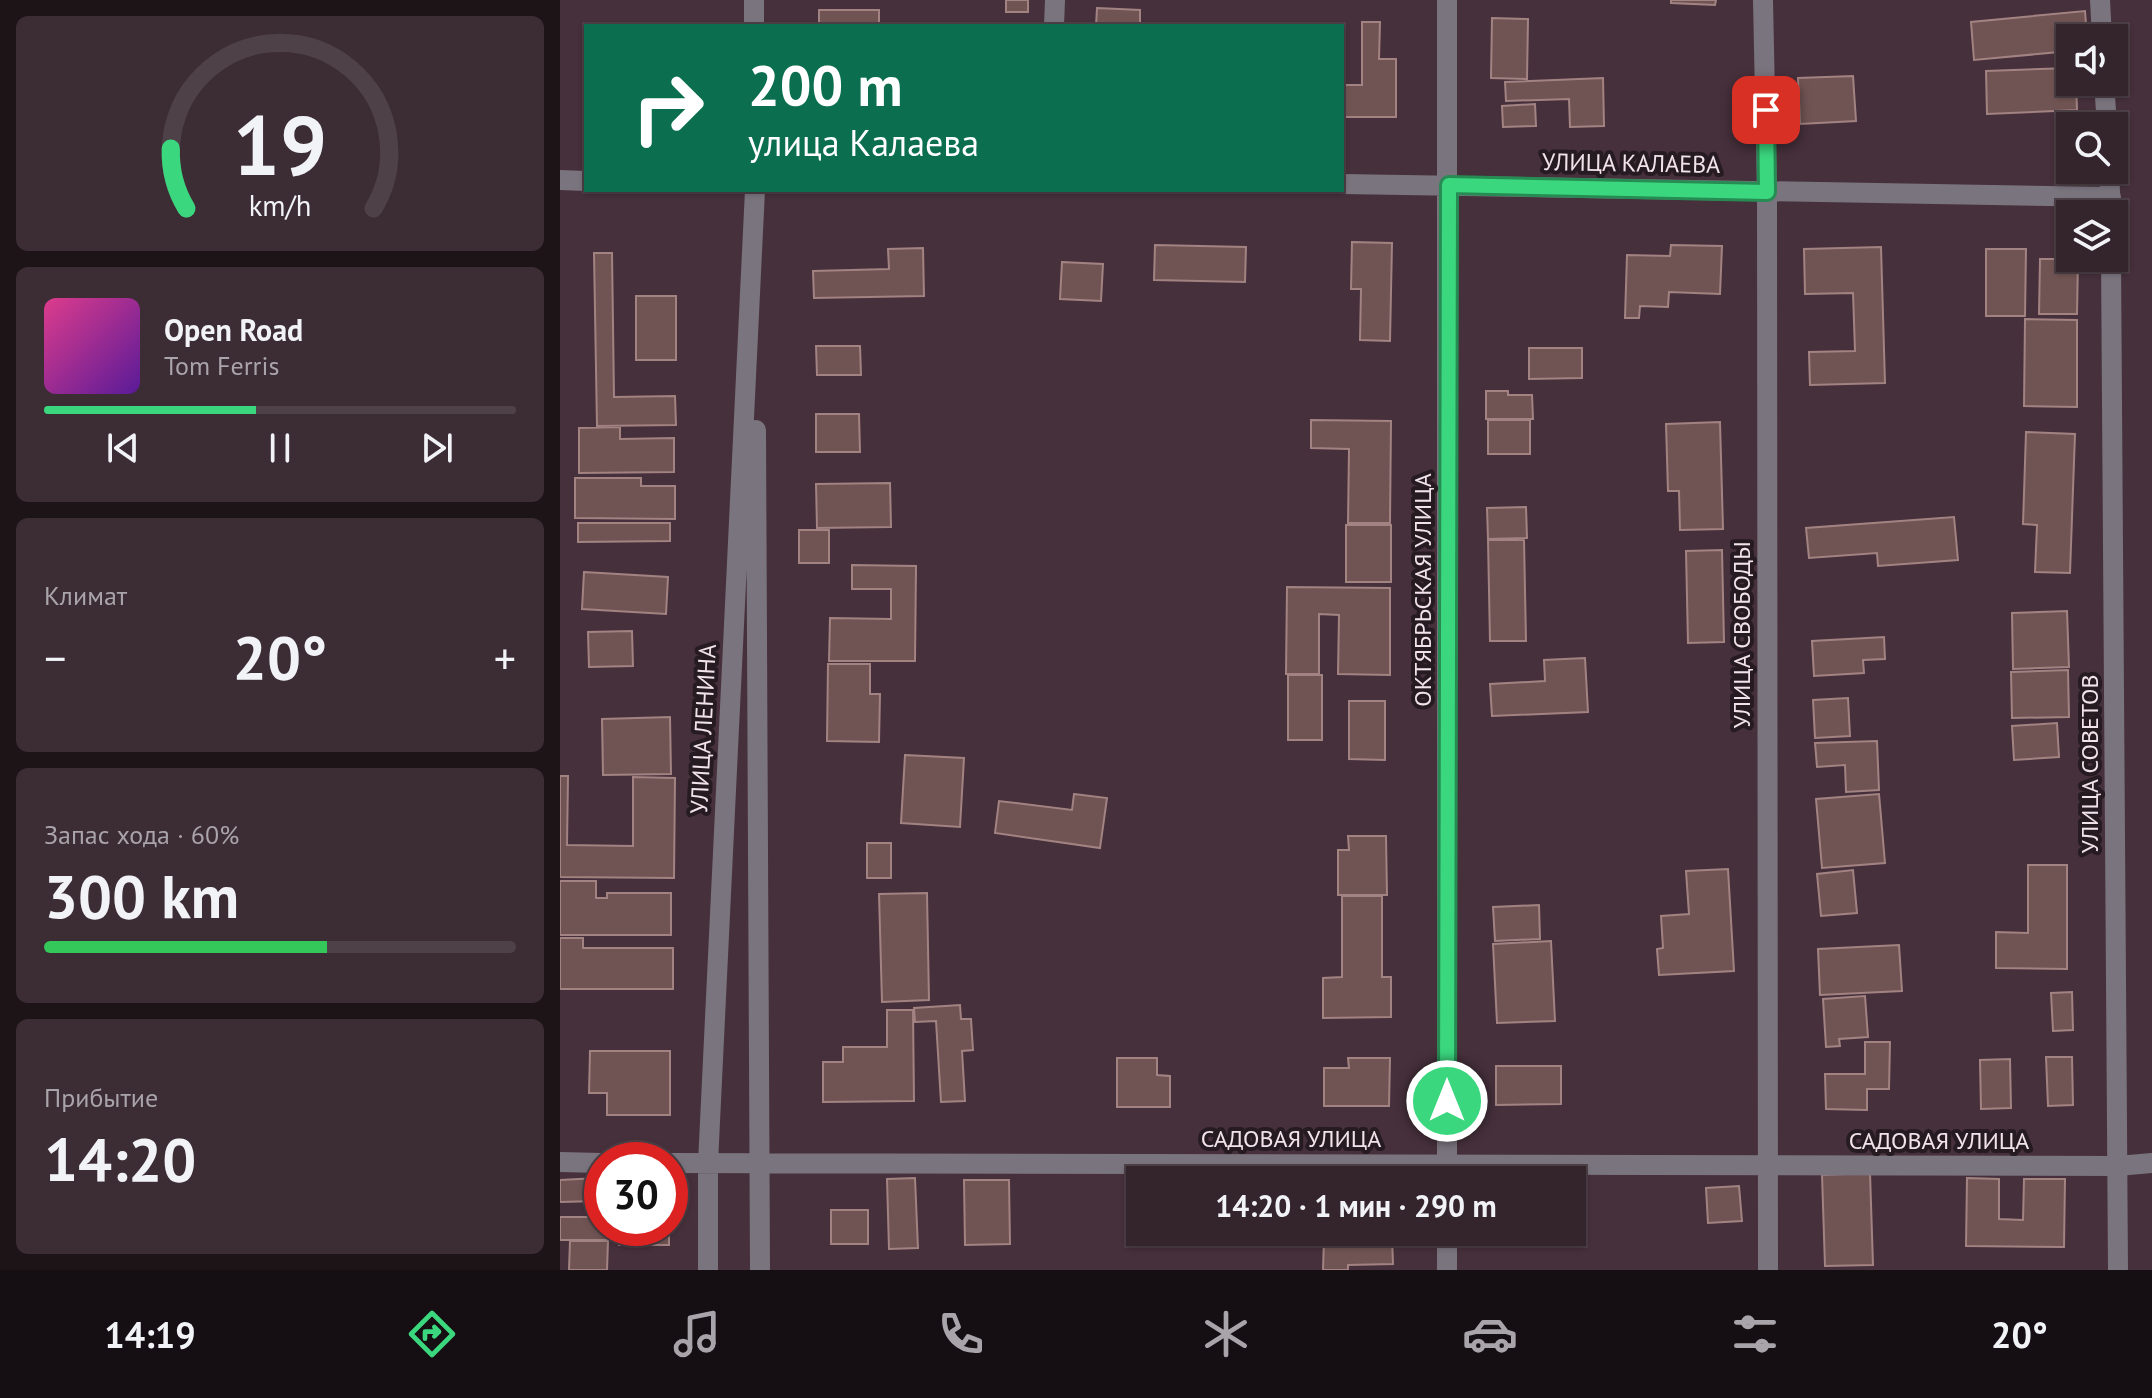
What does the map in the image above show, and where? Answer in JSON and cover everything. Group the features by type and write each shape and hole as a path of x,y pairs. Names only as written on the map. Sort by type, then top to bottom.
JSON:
{"street":[{"path":"754,0 754,24"},
{"path":"1054,24 1055,0"},
{"name":"ОКТЯБРЬСКАЯ УЛИЦА","path":"1447,0 1447,1166"},
{"name":"УЛИЦА СВОБОДЫ","path":"1763,0 1767,192 1768,1270"},
{"path":"2100,0 2101,24"},
{"path":"560,180 584,181"},
{"name":"УЛИЦА КАЛАЕВА","path":"1344,184 1767,192 2056,203"},
{"name":"УЛИЦА ЛЕНИНА","path":"708,1270 708,1163 755,192"},
{"name":"УЛИЦА ЛЕНИНА","path":"755,192 760,1270"},
{"name":"УЛИЦА СОВЕТОВ","path":"2111,272 2118,1270"},
{"path":"560,1162 584,1163"},
{"name":"САДОВАЯ УЛИЦА","path":"688,1163 1126,1168"},
{"name":"САДОВАЯ УЛИЦА","path":"1586,1169 2118,1166 2152,1163"},
{"path":"1447,1246 1447,1270"}],"building":[{"path":"1006,0 1028,0 1028,12 1006,12"},
{"path":"1671,0 1716,0 1715,5 1671,3"},
{"path":"1097,8 1140,10 1140,24 1096,24"},
{"path":"819,10 879,10 879,24 819,24"},
{"path":"2085,11 2086,24 2056,24 2056,52 1974,60 1971,22"},
{"path":"1492,18 1528,19 1527,79 1491,78"},
{"path":"1362,22 1380,22 1379,59 1396,59 1396,117 1344,117 1344,85 1362,85"},
{"path":"2056,68 2056,96 2076,96 2077,110 1987,114 1986,71"},
{"path":"1853,76 1856,121 1800,124 1798,78"},
{"path":"1603,78 1604,126 1570,127 1569,99 1506,101 1505,82"},
{"path":"1535,104 1536,126 1503,127 1502,106"},
{"path":"1352,242 1392,243 1390,341 1360,340 1361,289 1351,289"},
{"path":"1155,245 1246,247 1245,282 1154,280"},
{"path":"1671,245 1722,246 1720,294 1669,292 1668,307 1640,306 1639,318 1625,318 1627,255 1670,256"},
{"path":"1881,247 1885,383 1810,385 1809,352 1855,351 1853,293 1805,294 1804,249"},
{"path":"923,248 924,296 814,298 813,271 889,269 888,249"},
{"path":"1986,249 2026,249 2025,316 1986,316"},
{"path":"594,253 612,253 614,397 675,396 676,425 597,426"},
{"path":"2040,259 2056,259 2056,272 2078,272 2077,314 2039,314"},
{"path":"1062,262 1103,264 1101,301 1060,299"},
{"path":"636,296 676,296 676,360 636,360"},
{"path":"2025,319 2077,320 2077,407 2024,406"},
{"path":"816,346 860,346 861,375 817,375"},
{"path":"1529,348 1582,348 1582,378 1529,379"},
{"path":"1486,391 1532,395 1533,419 1486,419"},
{"path":"816,414 859,414 860,452 816,452"},
{"path":"1311,420 1391,421 1390,523 1348,523 1349,449 1311,448"},
{"path":"1488,420 1530,420 1530,454 1488,454"},
{"path":"1720,422 1723,529 1680,530 1679,491 1668,491 1666,424"},
{"path":"620,427 620,439 674,438 674,472 579,473 579,428"},
{"path":"2026,432 2075,434 2070,573 2035,572 2037,525 2023,524"},
{"path":"575,478 641,478 641,486 675,486 675,519 575,518"},
{"path":"890,483 891,527 817,528 816,484"},
{"path":"1526,507 1527,538 1488,539 1487,508"},
{"path":"1954,517 1958,560 1878,566 1877,553 1809,558 1806,528"},
{"path":"578,523 670,523 670,541 578,542"},
{"path":"1346,525 1391,525 1391,582 1346,582"},
{"path":"799,530 829,530 829,563 799,563"},
{"path":"1488,540 1524,540 1526,641 1490,641"},
{"path":"1722,550 1724,642 1688,643 1686,551"},
{"path":"852,565 916,566 915,661 829,661 830,618 891,619 891,589 852,589"},
{"path":"584,572 668,577 666,614 582,609"},
{"path":"1287,587 1390,588 1390,675 1338,674 1339,615 1319,614 1319,674 1286,674"},
{"path":"2067,611 2069,667 2013,669 2012,613"},
{"path":"632,631 633,666 589,667 588,632"},
{"path":"1884,637 1885,659 1863,660 1864,673 1814,676 1812,641"},
{"path":"1585,658 1588,712 1492,716 1490,684 1545,681 1544,660"},
{"path":"828,664 870,664 870,694 880,694 879,742 827,741"},
{"path":"2068,670 2069,717 2012,718 2011,672"},
{"path":"1288,675 1322,675 1322,740 1288,740"},
{"path":"1848,698 1850,736 1815,738 1813,700"},
{"path":"1349,701 1385,701 1385,760 1349,759"},
{"path":"670,717 671,774 603,775 602,719"},
{"path":"2057,723 2059,757 2014,760 2012,726"},
{"path":"1877,741 1879,790 1846,792 1845,765 1817,767 1815,743"},
{"path":"905,755 964,758 960,827 901,823"},
{"path":"560,776 568,776 567,845 633,846 633,777 675,778 674,878 560,877"},
{"path":"1074,794 1107,798 1100,848 995,833 999,801 1072,810"},
{"path":"1879,794 1885,863 1822,868 1816,799"},
{"path":"1348,836 1386,836 1387,895 1338,895 1338,850 1349,850"},
{"path":"867,843 891,843 891,878 867,878"},
{"path":"2028,865 2067,865 2067,969 1996,968 1996,932 2028,933"},
{"path":"1728,869 1734,971 1659,975 1657,949 1663,948 1661,916 1689,914 1686,871"},
{"path":"1853,870 1857,913 1821,916 1817,874"},
{"path":"560,881 596,881 596,898 607,898 607,893 671,893 671,935 560,935"},
{"path":"927,893 929,1000 882,1002 879,894"},
{"path":"1342,896 1382,896 1382,977 1391,977 1391,1017 1323,1018 1323,978 1342,977"},
{"path":"1539,905 1540,939 1495,941 1493,907"},
{"path":"560,938 583,938 583,948 673,948 673,989 560,989"},
{"path":"1551,941 1555,1021 1497,1023 1493,944"},
{"path":"1899,945 1902,991 1820,995 1818,949"},
{"path":"2072,992 2073,1030 2053,1031 2051,993"},
{"path":"1865,996 1868,1037 1839,1039 1840,1046 1826,1047 1823,999"},
{"path":"960,1005 961,1019 971,1019 973,1050 962,1051 965,1101 941,1102 936,1021 915,1022 914,1008"},
{"path":"887,1010 913,1010 914,1101 823,1102 823,1062 843,1062 843,1047 887,1047"},
{"path":"1865,1042 1890,1042 1889,1089 1867,1089 1867,1110 1826,1109 1825,1074 1865,1074"},
{"path":"590,1051 670,1051 670,1115 607,1115 607,1093 589,1093"},
{"path":"2046,1057 2072,1057 2073,1105 2048,1106"},
{"path":"1117,1058 1157,1058 1157,1075 1170,1076 1170,1107 1117,1107"},
{"path":"1348,1058 1390,1058 1389,1106 1324,1106 1324,1068 1349,1068"},
{"path":"2010,1059 2011,1108 1981,1109 1980,1060"},
{"path":"1496,1066 1561,1066 1561,1104 1496,1105"},
{"path":"1870,1173 1873,1265 1825,1266 1822,1175"},
{"path":"915,1178 918,1248 889,1249 887,1179"},
{"path":"1967,1178 1999,1179 1999,1219 2023,1220 2024,1179 2065,1179 2064,1247 1966,1246"},
{"path":"584,1179 584,1201 560,1202 560,1180"},
{"path":"964,1180 1009,1180 1010,1244 965,1245"},
{"path":"1739,1186 1742,1221 1708,1223 1706,1188"},
{"path":"831,1210 868,1210 868,1244 831,1244"},
{"path":"560,1217 584,1217 584,1240 560,1240"},
{"path":"570,1241 584,1241 584,1246 608,1246 607,1270 569,1270"},
{"path":"1324,1246 1392,1246 1393,1264 1348,1265 1348,1270 1323,1270"}],"route":[{"path":"1447,1101 1449,185 1767,192 1766,110"}]}
